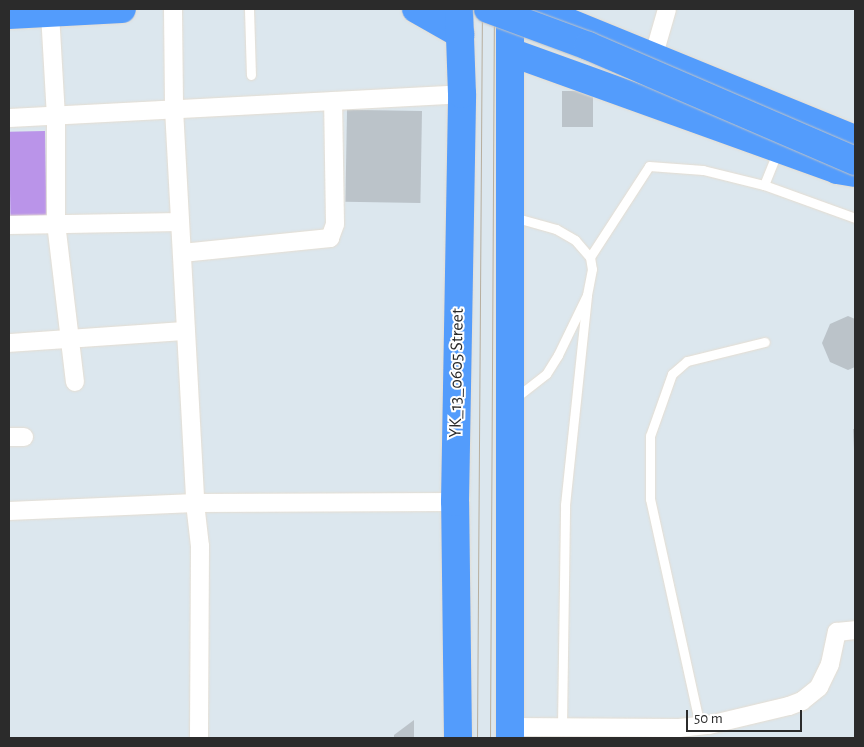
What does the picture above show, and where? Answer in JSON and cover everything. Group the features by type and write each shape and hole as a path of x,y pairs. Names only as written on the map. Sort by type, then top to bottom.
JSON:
{"main road":[{"path":"9,15 122,9"},
{"path":"416,9 459,21"},
{"path":"488,9 588,46 855,161"},
{"path":"510,9 510,732"},
{"path":"536,9 855,139"},
{"path":"574,9 855,124"},
{"name":"YK_13_0605 Street","path":"458,738 455,502 462,94 459,21"},
{"path":"510,52 837,170 855,173"}],"street":[{"path":"173,9 174,109 195,503 200,546 198,738"},
{"path":"657,44 667,9"},
{"path":"50,13 56,118 56,223 72,340 75,382"},
{"path":"9,118 56,118 174,109 462,94"},
{"path":"182,253 330,238 335,224 334,101"},
{"path":"9,225 180,222"},
{"path":"9,343 186,331"},
{"path":"9,511 195,503 455,502"},
{"path":"510,732 562,727 700,726 802,701 819,686 825,677 837,632 855,630"}],"lane":[{"path":"249,9 251,75"},
{"path":"764,185 779,149"},
{"path":"590,257 649,166 703,170 764,185 855,218"},
{"path":"509,216 556,229 575,240 590,257 592,280 587,295 546,374 510,402"},
{"path":"562,727 564,505 587,295"},
{"path":"700,726 650,499 650,436 672,374 687,361 765,342"}],"shaded area":[{"path":"45,131 47,218 11,219 9,132"}],"building":[{"path":"562,91 593,91 593,127 562,127"},
{"path":"347,110 422,111 420,203 345,202"},
{"path":"848,316 855,319 855,367 848,370 830,362 822,343 830,324"},
{"path":"853,429 855,429 854,450"},
{"path":"414,720 414,738 394,738 394,735"}],"tram line":[{"path":"477,738 482,9"},
{"path":"490,738 494,9"}]}
